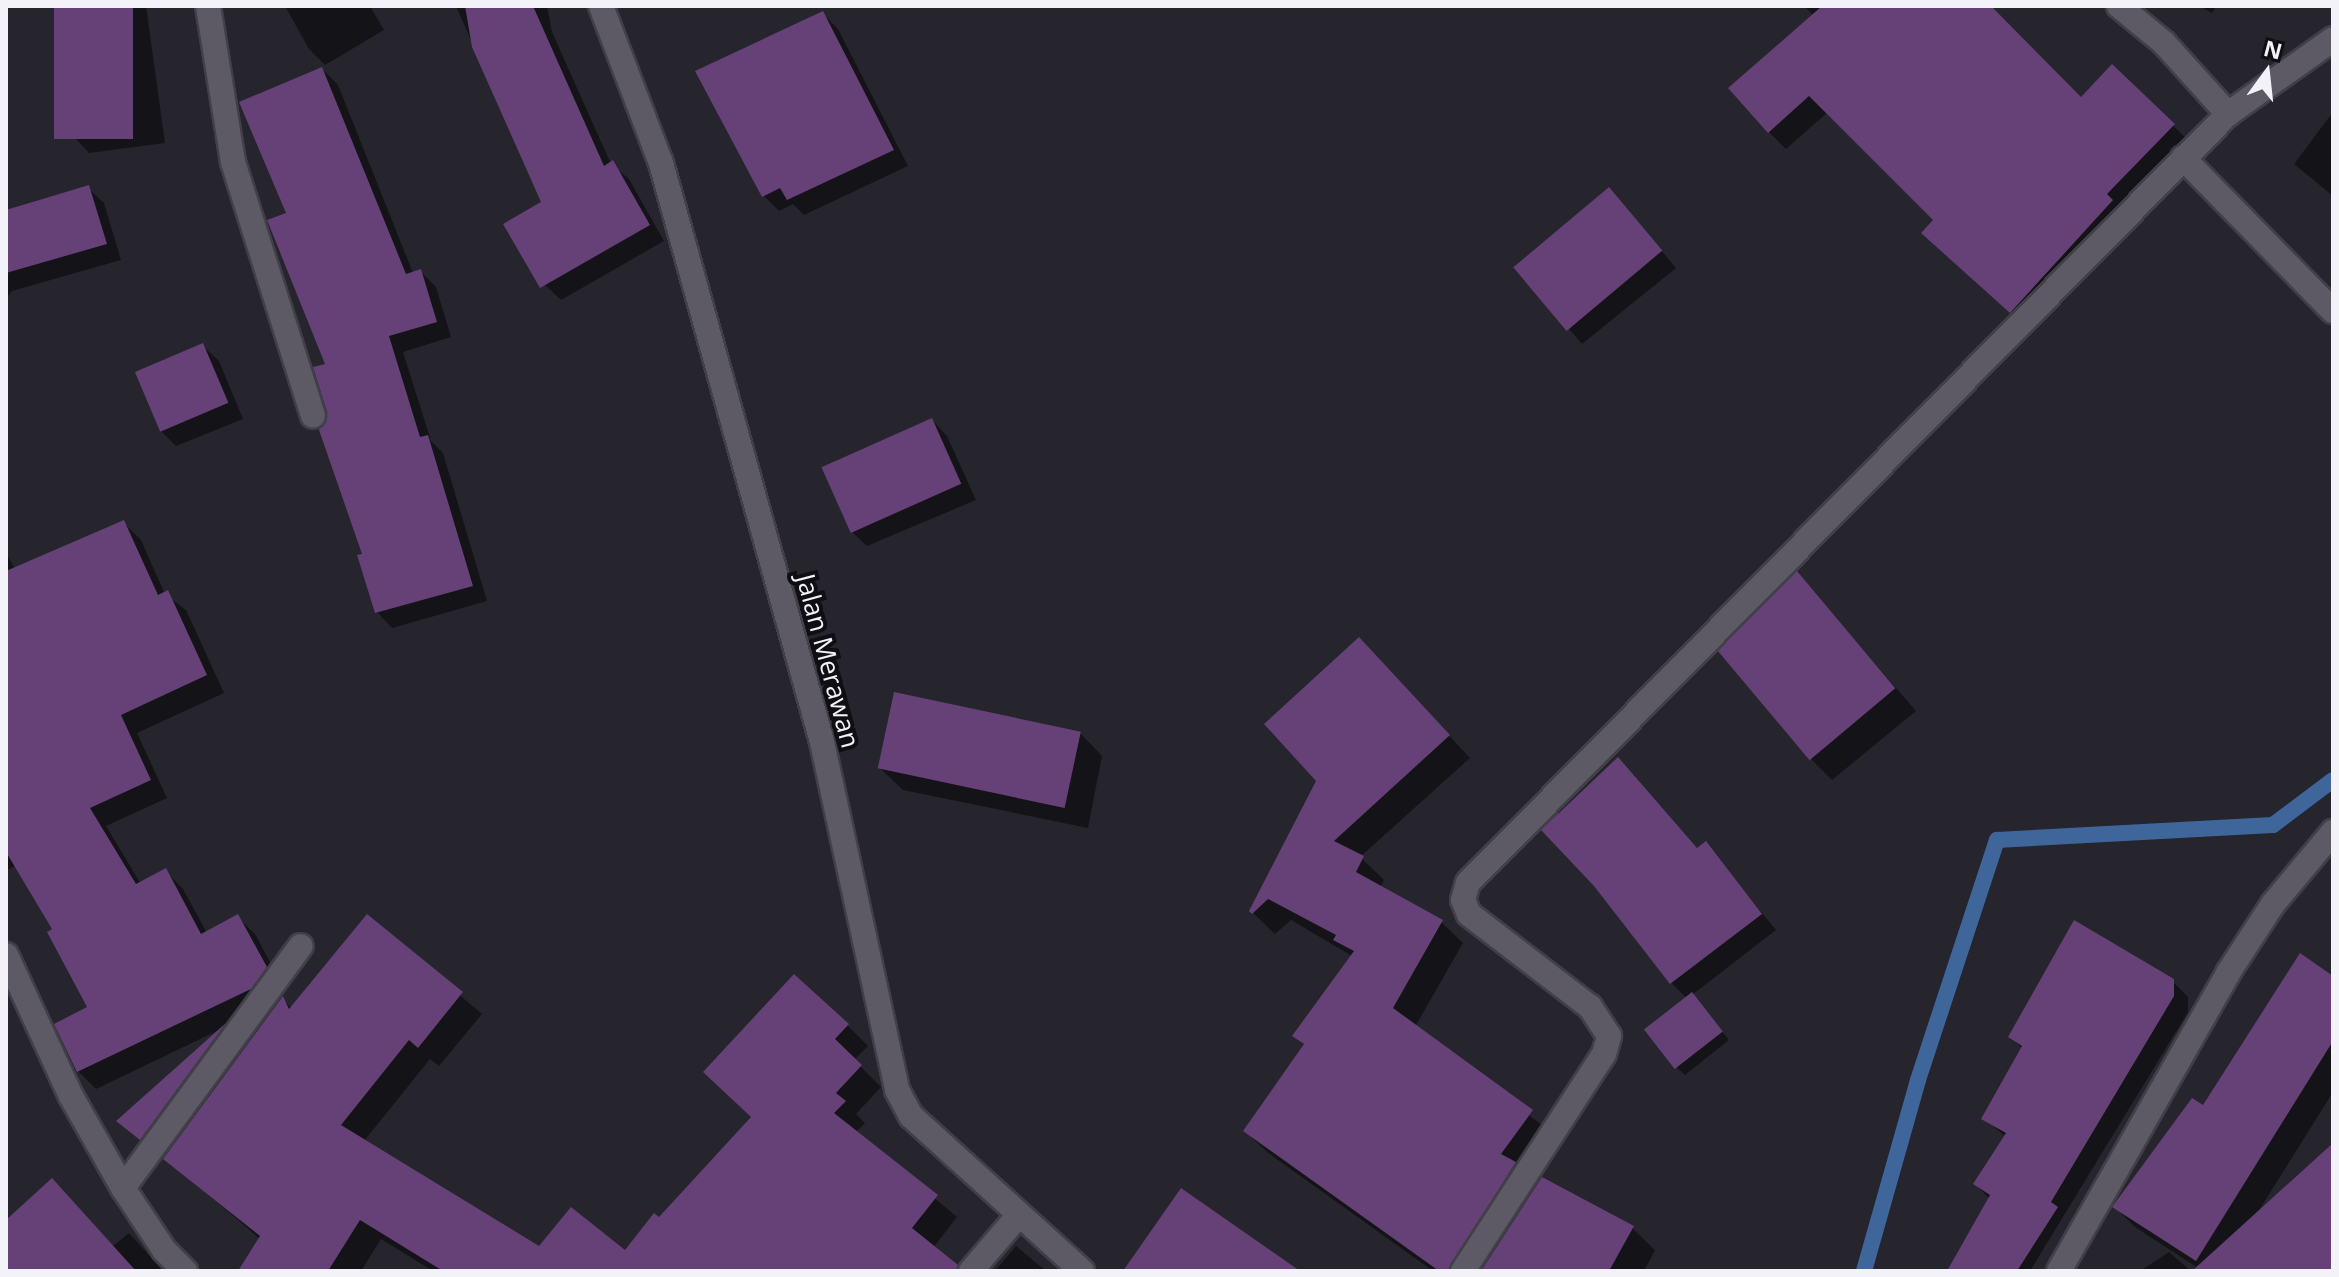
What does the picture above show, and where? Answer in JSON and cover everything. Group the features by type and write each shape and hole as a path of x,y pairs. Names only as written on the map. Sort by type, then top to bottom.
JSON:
{"street":[{"path":"208,6 233,162 313,416"},
{"name":"Jalan Merawan","path":"601,6 661,163 822,742 897,1090 911,1116 1082,1271"},
{"path":"2119,6 2164,43 2228,114"},
{"path":"1463,1271 1604,1054 1609,1036 1590,1007 1469,914 1463,900 1468,883 2228,114 2333,39"},
{"path":"2183,158 2333,311"},
{"path":"2059,1271 2228,973 2273,904 2333,832"},
{"path":"123,1188 301,946"},
{"path":"6,955 71,1096 123,1188 164,1250 185,1271"},
{"path":"971,1271 1018,1216"}],"building":[{"path":"54,6 133,6 133,139 54,139"},
{"path":"465,6 533,6 604,166 613,160 650,225 540,288 503,224 541,202 472,47"},
{"path":"1822,6 1991,6 2081,97 2112,64 2175,124 2107,194 2113,200 2010,313 1921,233 1933,220 1809,96 1768,133 1728,88"},
{"path":"823,11 894,150 787,200 780,188 762,197 695,71"},
{"path":"322,67 406,274 421,269 437,322 389,336 420,437 428,435 473,586 375,613 357,555 362,554 319,430 327,412 313,367 325,364 267,220 286,213 239,102"},
{"path":"89,185 107,244 6,273 6,210"},
{"path":"1609,187 1662,251 1567,331 1513,267"},
{"path":"203,343 228,403 160,432 135,372"},
{"path":"932,418 961,484 851,533 821,467"},
{"path":"124,520 158,595 168,590 207,675 121,715 151,780 90,808 136,884 166,868 201,934 238,914 267,967 251,989 77,1072 54,1024 87,1007 47,932 52,929 6,852 6,571"},
{"path":"1797,571 1895,688 1810,760 1711,643"},
{"path":"1359,637 1450,735 1334,841 1364,856 1356,872 1443,920 1393,1008 1533,1110 1501,1154 1516,1162 1448,1271 1439,1271 1243,1131 1304,1044 1292,1036 1354,951 1333,940 1336,935 1268,899 1252,914 1249,911 1316,781 1264,724"},
{"path":"894,692 1081,732 1065,808 878,768"},
{"path":"1618,757 1697,848 1706,841 1762,914 1670,984 1594,886 1541,830"},
{"path":"367,914 463,992 418,1048 409,1040 341,1125 539,1246 571,1207 625,1250 654,1213 659,1217 751,1117 703,1072 794,974 849,1024 835,1039 862,1065 836,1093 846,1101 834,1113 938,1195 912,1228 958,1265 956,1271 443,1271 360,1220 328,1271 238,1271 260,1236 163,1159 283,996 289,1009"},
{"path":"2074,920 2174,979 2174,996 2051,1202 2058,1207 2017,1271 1947,1271 1990,1195 1973,1184 2006,1133 1981,1119 2022,1046 2008,1037"},
{"path":"2300,953 2333,976 2333,1041 2196,1261 2112,1207 2192,1098 2203,1105"},
{"path":"1692,992 1723,1031 1675,1069 1644,1030"},
{"path":"226,1023 140,1140 116,1121"},
{"path":"2333,1143 2333,1271 2192,1271"},
{"path":"1542,1177 1634,1226 1609,1271 1481,1271"},
{"path":"52,1178 136,1271 6,1271 6,1220"},
{"path":"1181,1188 1300,1271 1123,1271"}],"waterway":[{"path":"1864,1271 1918,1080 1997,840 2273,825 2333,780"}]}
